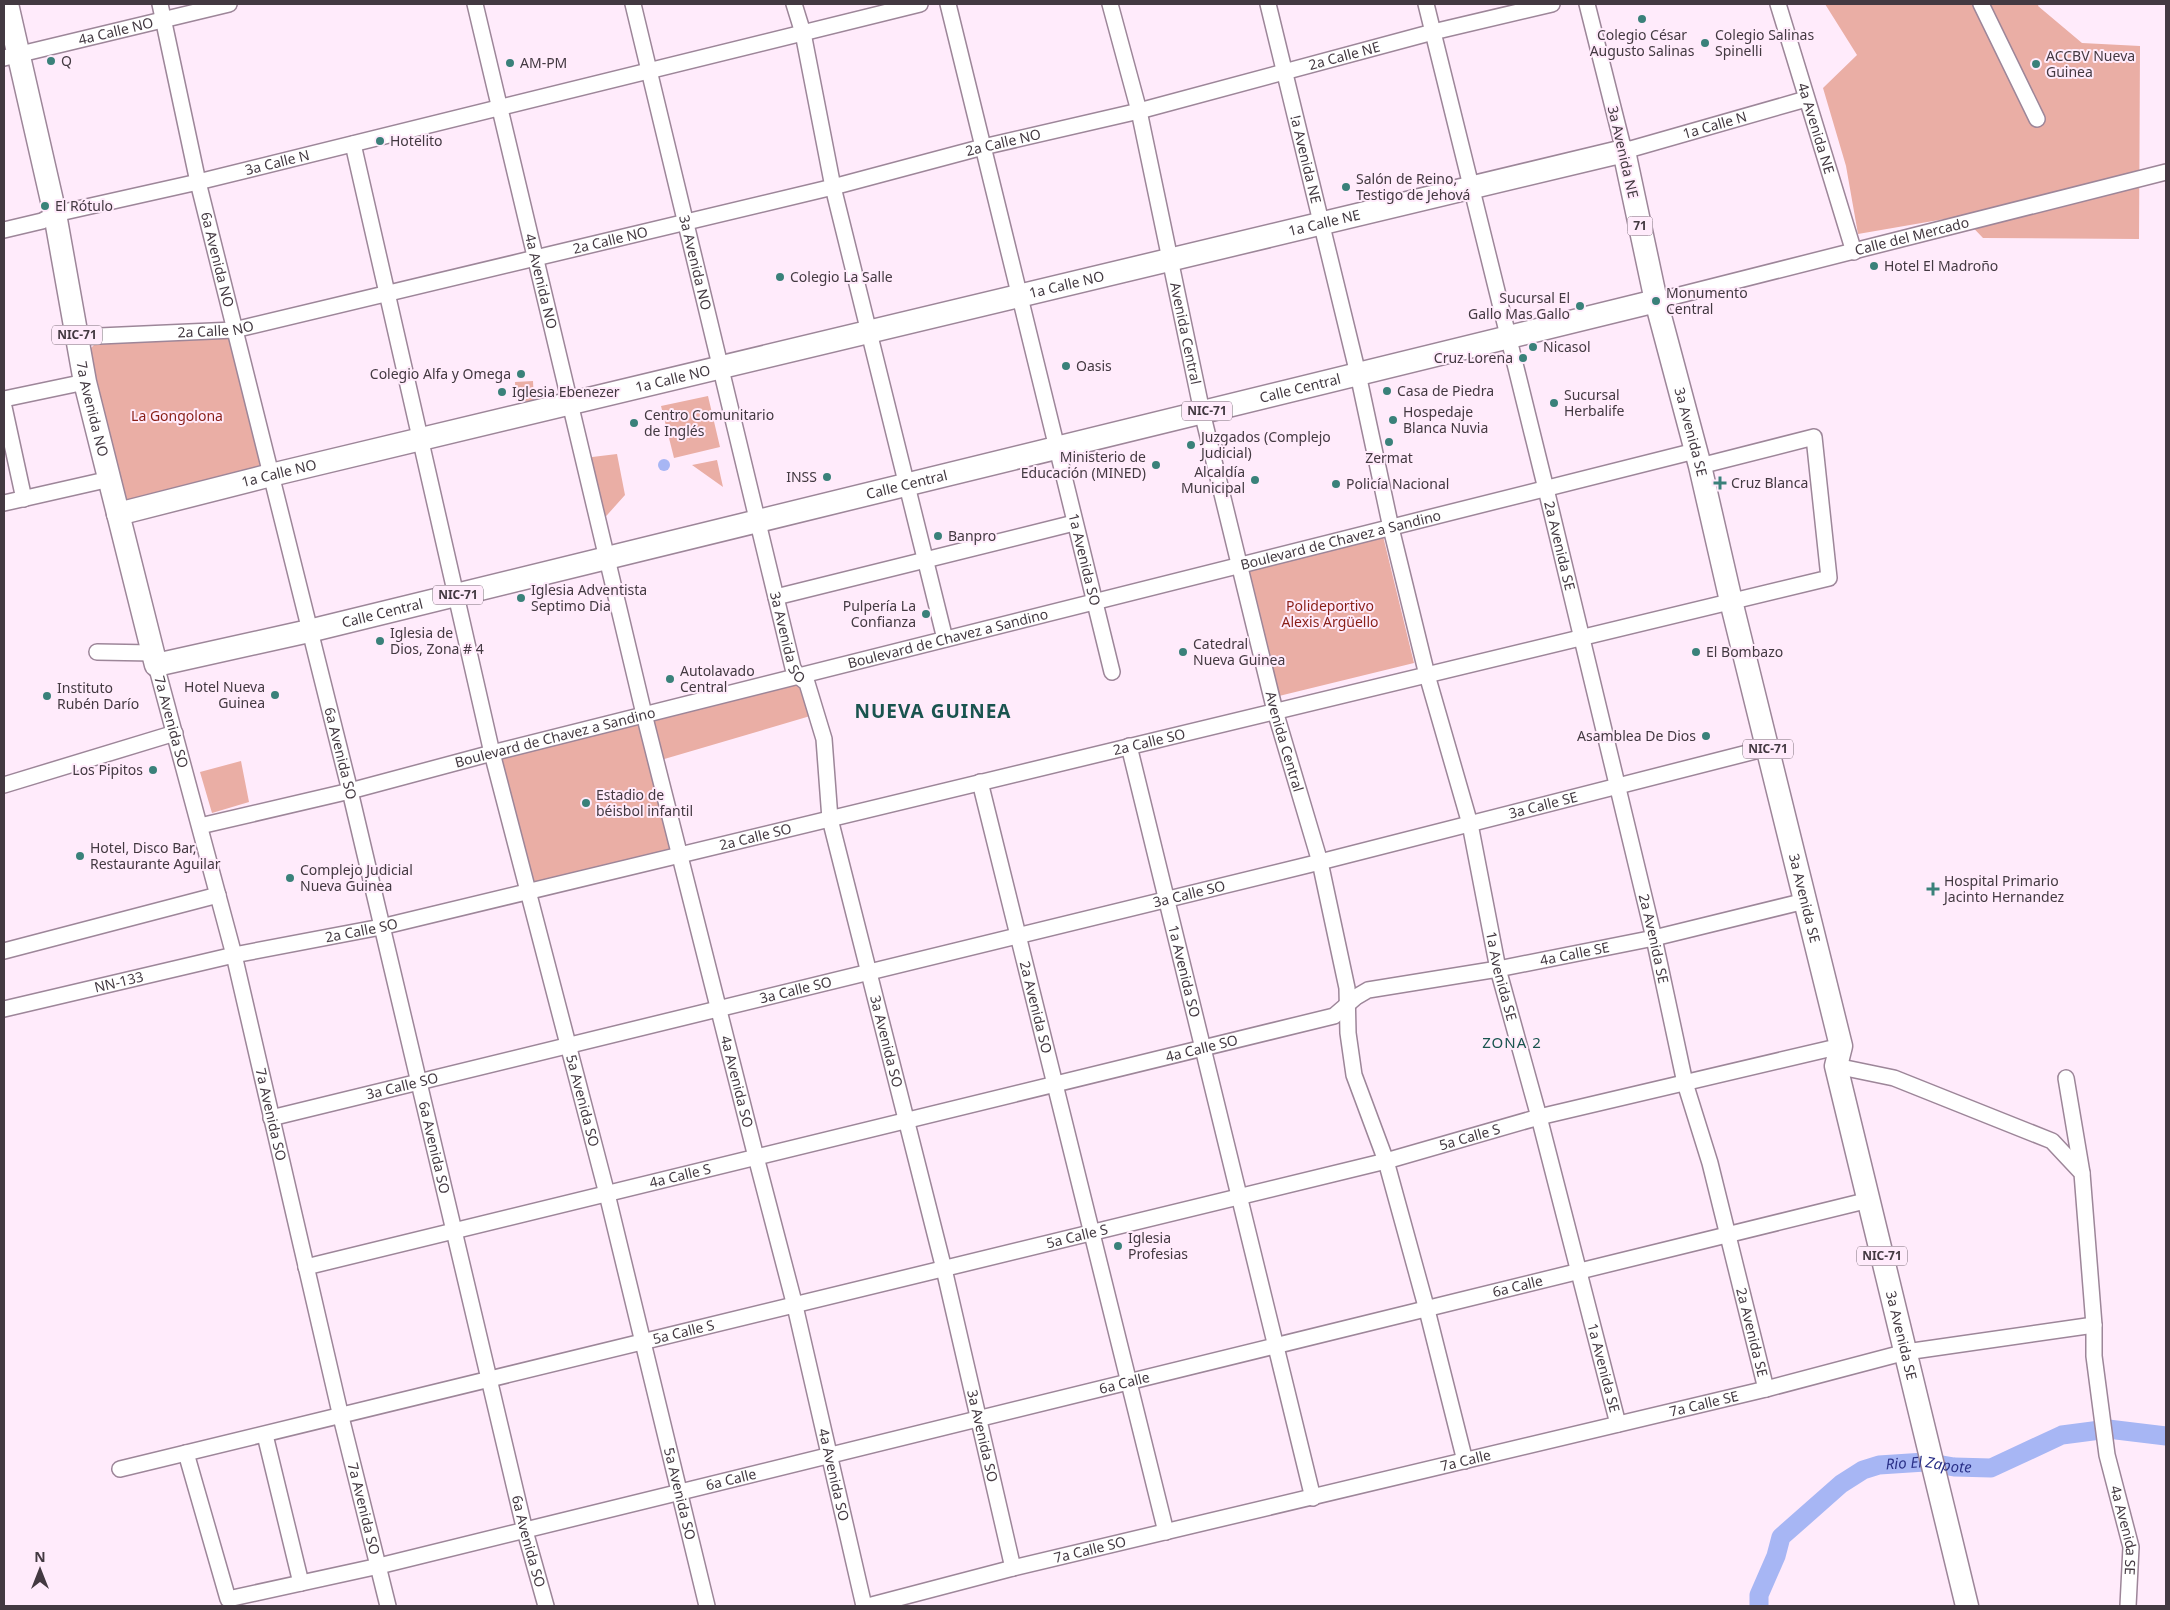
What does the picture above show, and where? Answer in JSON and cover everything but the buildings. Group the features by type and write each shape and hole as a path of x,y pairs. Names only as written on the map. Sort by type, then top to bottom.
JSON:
{"highway":[{"name":"7a Avenida NO","path":"7,4 11,57 55,214 85,382 155,659"},
{"name":"1a Calle NE","path":"1171,260 1624,151"},
{"name":"3a Avenida NE","path":"1624,151 1656,301"},
{"name":"1a Calle NO","path":"118,514 271,475 1171,260"},
{"name":"Calle Central","path":"155,659 310,631 1656,301"},
{"name":"3a Avenida SE","path":"1656,301 1698,458 1805,901 1869,1200 1967,1606"}],"street":[{"name":"6a Avenida NO","path":"160,4 198,182 310,631"},
{"name":"4a Calle NO","path":"11,57 228,4"},
{"name":"4a Avenida NO","path":"475,4 608,558"},
{"name":"3a Avenida NO","path":"632,4 758,521"},
{"path":"794,4 803,33 833,187 945,639"},
{"name":"3a Calle N","path":"4,230 42,221 55,214 198,182 920,4"},
{"name":"1a Avenida SO","path":"948,4 1112,672"},
{"name":"Avenida Central","path":"1110,4 1139,111 1202,412 1276,711 1320,862 1347,988 1348,1033 1354,1075 1386,1161 1428,1310 1466,1461"},
{"name":"!a Avenida NE","path":"1268,4 1358,374 1391,528"},
{"name":"2a Avenida SE","path":"1426,4 1582,637 1616,787 1654,938 1686,1083 1710,1163 1766,1389"},
{"name":"2a Calle NE","path":"1139,111 1433,32 1552,4"},
{"name":"3a Avenida NE","path":"1587,4 1624,151"},
{"path":"1981,4 2037,120"},
{"name":"4a Avenida NE","path":"1783,6 1806,99 1854,252"},
{"name":"1a Calle N","path":"1624,151 1806,99"},
{"name":"2a Calle NO","path":"77,337 234,330 833,187 983,147 1139,111"},
{"name":"5a Avenida SO","path":"353,144 422,439 492,753 607,1194 644,1342 678,1493 707,1606"},
{"name":"Calle del Mercado","path":"1656,301 2166,172"},
{"path":"4,399 85,382"},
{"path":"4,407 24,499"},
{"name":"Boulevard de Chavez a Sandino","path":"200,826 350,791 644,714 1546,489 1814,437 1829,578 1731,601"},
{"path":"4,503 110,479"},
{"name":"3a Avenida SO","path":"758,521 793,668 798,676 807,683 824,739 830,818 944,1269 1013,1568"},
{"path":"776,597 1074,523"},
{"name":"1a Avenida SE","path":"1391,528 1427,674 1470,824 1498,968 1539,1117 1618,1424"},
{"name":"4a Avenida SO","path":"608,558 644,714 718,1009 796,1306 864,1606"},
{"name":"2a Calle SO","path":"234,955 381,927 1731,601"},
{"name":"6a Avenida SO","path":"310,631 420,1082 525,1531 546,1606"},
{"path":"97,652 155,659"},
{"name":"7a Avenida SO","path":"155,659 234,955 341,1417 379,1566"},
{"path":"4,785 175,733"},
{"name":"1a Avenida SO","path":"1129,746 1313,1498"},
{"name":"3a Calle SE","path":"1320,862 1767,748"},
{"name":"2a Avenida SO","path":"980,782 1166,1532"},
{"name":"3a Calle SO","path":"271,1118 1320,862"},
{"path":"4,951 218,895"},
{"name":"4a Calle SE","path":"1346,1006 1356,996 1368,990 1498,968 1654,938 1805,901"},
{"name":"NN-133","path":"4,1009 234,955"},
{"name":"4a Calle SO","path":"1055,1084 1334,1016 1346,1006"},
{"path":"1838,1056 2052,1141 2082,1173"},
{"name":"5a Calle S","path":"120,1469 341,1417 1386,1161 1539,1117 1686,1083 1838,1056"},
{"name":"4a Avenida SE","path":"2066,1078 2082,1173 2094,1325 2094,1356 2107,1455 2131,1547 2128,1606"},
{"name":"4a Calle S","path":"306,1268 1055,1084"},
{"name":"6a Calle","path":"186,1454 228,1599 379,1566 525,1531 1869,1200"},
{"name":"7a Calle SE","path":"1618,1424 1766,1389 1906,1352 2094,1325"},
{"name":"7a Calle","path":"1313,1498 1618,1424"},
{"path":"265,1435 301,1583"},
{"name":"7a Calle SO","path":"868,1606 1013,1568 1313,1498"},
{"path":"379,1566 388,1606"}],"green space":[{"path":"1825,4 2039,4 2038,6 2082,43 2140,46 2139,239 1983,238 1962,216 1858,234 1846,166 1823,88 1857,55"},
{"name":"La Gongolona","path":"222,334 231,338 262,470 125,501 89,356 91,348 95,344"},
{"path":"533,381 534,401 516,401 515,382"},
{"path":"708,396 720,447 674,458 661,406"},
{"path":"617,454 625,495 600,523 584,458"},
{"path":"717,460 723,487 692,465"},
{"name":"Polideportivo Alexis Argüello","path":"1382,532 1414,663 1279,696 1247,565"},
{"path":"792,681 802,684 817,714 661,760 650,716"},
{"name":"Estadio de béisbol infantil","path":"641,719 674,851 531,886 498,754"},
{"path":"241,761 249,802 212,813 200,772"}],"water":[{"path":"662,459 666,459 670,465 666,471 662,471 658,467 658,463"}],"waterway":[{"name":"Rio El Zapote","path":"1759,1606 1759,1595 1776,1556 1781,1537 1841,1484 1863,1470 1879,1465 1925,1462 1954,1467 1991,1468 2062,1435 2108,1429 2166,1436"}],"place":[{"name":"Colegio César Augusto Salinas","path":"1642,19"},
{"name":"Colegio Salinas Spinelli","path":"1705,43"},
{"name":"Q","path":"51,61"},
{"name":"AM-PM","path":"510,63"},
{"name":"ACCBV Nueva Guinea","path":"2036,64"},
{"name":"Hotelito","path":"380,141"},
{"name":"Salón de Reino, Testigo de Jehová","path":"1346,187"},
{"name":"El Rótulo","path":"45,206"},
{"name":"Hotel El Madroño","path":"1874,266"},
{"name":"Colegio La Salle","path":"780,277"},
{"name":"Monumento Central","path":"1656,301"},
{"name":"Sucursal El Gallo Mas Gallo","path":"1580,306"},
{"name":"Nicasol","path":"1533,347"},
{"name":"Cruz Lorena","path":"1523,358"},
{"name":"Oasis","path":"1066,366"},
{"name":"Colegio Alfa y Omega","path":"521,374"},
{"name":"Casa de Piedra","path":"1387,391"},
{"name":"Iglesia Ebenezer","path":"502,392"},
{"name":"Sucursal Herbalife","path":"1554,403"},
{"name":"Hospedaje Blanca Nuvia","path":"1393,420"},
{"name":"Centro Comunitario de Inglés","path":"634,423"},
{"name":"Zermat","path":"1389,442"},
{"name":"Juzgados (Complejo Judicial)","path":"1191,445"},
{"name":"Ministerio de Educación (MINED)","path":"1156,465"},
{"name":"INSS","path":"827,477"},
{"name":"Alcaldía Municipal","path":"1255,480"},
{"name":"Cruz Blanca","path":"1720,483"},
{"name":"Policía Nacional","path":"1336,484"},
{"name":"Banpro","path":"938,536"},
{"name":"Iglesia Adventista Septimo Dia","path":"521,598"},
{"name":"Pulpería La Confianza","path":"926,614"},
{"name":"Iglesia de Dios, Zona # 4","path":"380,641"},
{"name":"Catedral Nueva Guinea","path":"1183,652"},
{"name":"El Bombazo","path":"1696,652"},
{"name":"Autolavado Central","path":"670,679"},
{"name":"Hotel Nueva Guinea","path":"275,695"},
{"name":"Instituto Rubén Darío","path":"47,696"},
{"name":"Asamblea De Dios","path":"1706,736"},
{"name":"Los Pipitos","path":"153,770"},
{"name":"Estadio de béisbol infantil","path":"586,803"},
{"name":"Hotel, Disco Bar, Restaurante Aguilar","path":"80,856"},
{"name":"Complejo Judicial Nueva Guinea","path":"290,878"},
{"name":"Hospital Primario Jacinto Hernandez","path":"1933,889"},
{"name":"Iglesia Profesias","path":"1118,1246"}],"district":[{"name":"NUEVA GUINEA","path":"933,711"},
{"name":"ZONA 2","path":"1512,1043"}]}
